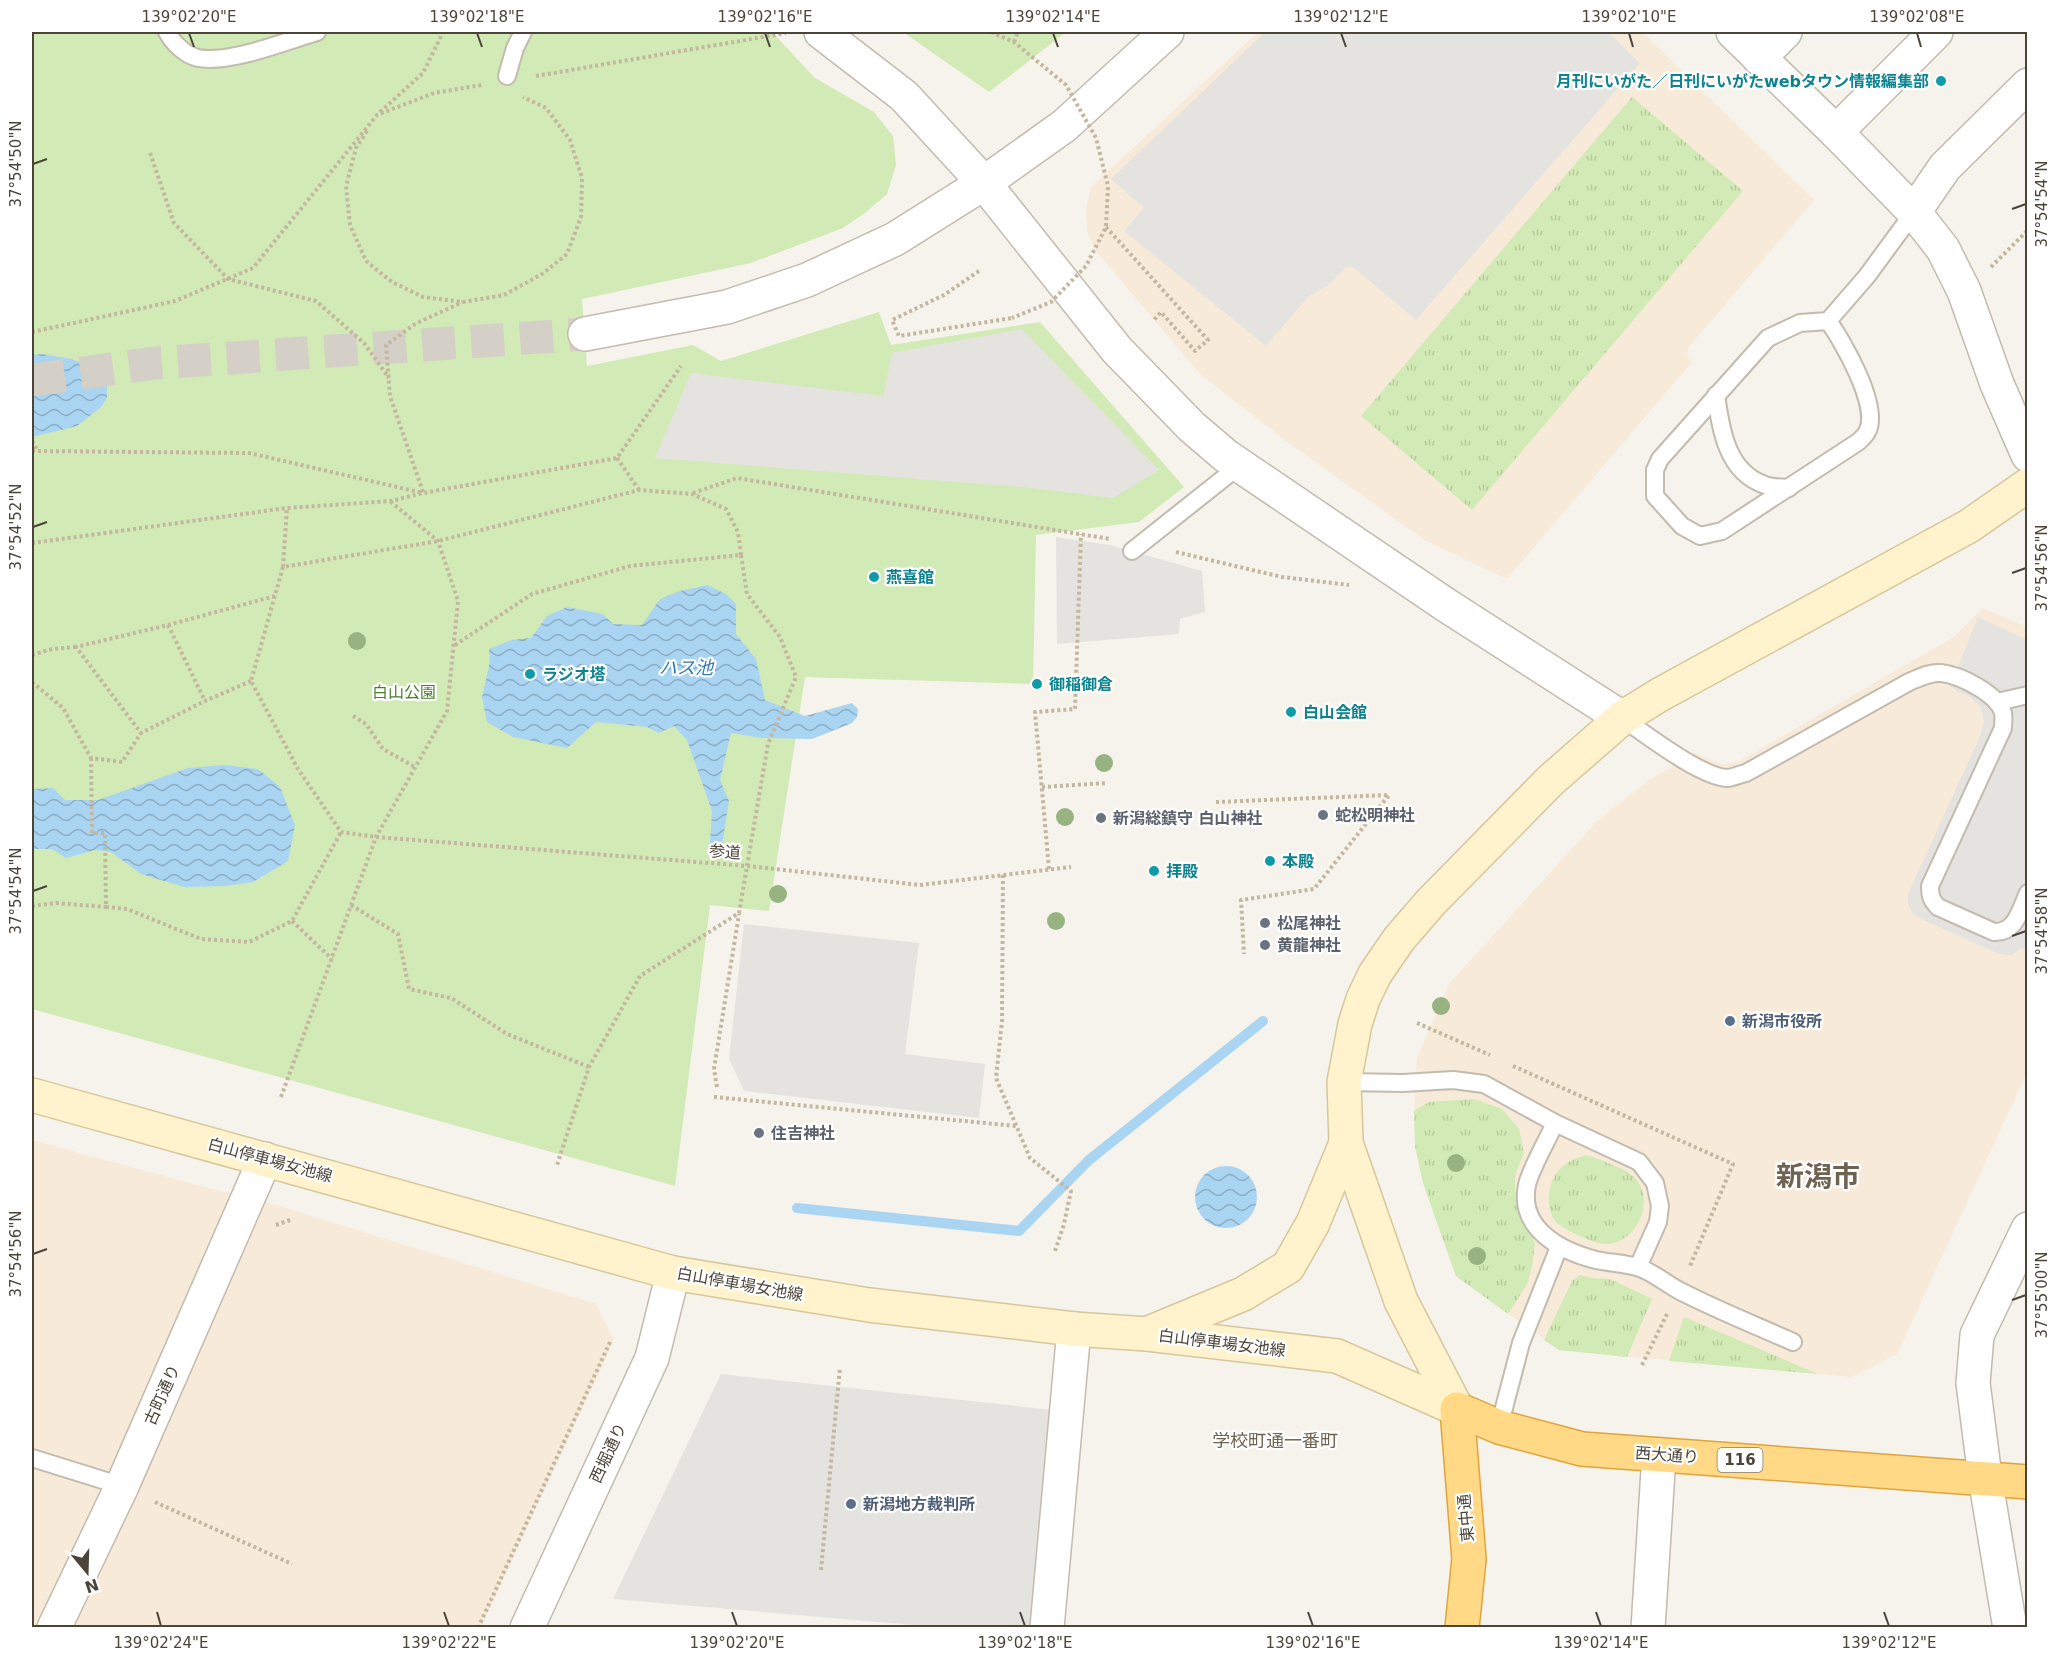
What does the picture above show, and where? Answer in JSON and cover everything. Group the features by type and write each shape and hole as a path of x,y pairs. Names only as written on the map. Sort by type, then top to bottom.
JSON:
{"highway":[{"name":"西大通り","path":"1457,1409 1498,1427 1582,1449 1985,1477 2028,1482"},
{"name":"東中通","path":"1457,1409 1469,1559 1461,1628"}],"main road":[{"path":"1457,1409 1401,1301 1346,1143 1344,1082 1348,1053 1363,999 1375,974 1431,902 1551,780 1622,718 1661,694 1969,526 2028,485"},
{"name":"白山停車場女池線","path":"32,1095 673,1273 869,1305 1337,1356 1457,1409"},
{"path":"1147,1334 1244,1294 1288,1267 1313,1223 1346,1143"}],"street":[{"path":"820,32 904,96 984,183 1117,350 1192,427 1239,466 1446,605 1622,718"},
{"path":"585,334 727,307 807,280 895,239 984,183 1064,126 1167,32"},
{"path":"1733,32 1914,212 1943,249 1964,291 1997,384 2028,455"},
{"path":"1759,58 1785,32"},
{"path":"1836,132 1936,32"},
{"path":"1914,212 1945,167 2028,85"},
{"name":"古町通り","path":"54,1628 122,1486 265,1160"},
{"path":"2010,1628 1985,1477 1973,1383 1977,1335 2028,1229"},
{"name":"西堀通り","path":"527,1628 652,1358 673,1273"},
{"path":"1047,1628 1074,1329"},
{"path":"1648,1628 1659,1455"}],"lane":[{"path":"167,32 180,49 197,57 214,58 235,56 317,32"},
{"path":"507,76 515,48 523,32"},
{"path":"1828,321 1843,341 1868,403 1870,417 1868,431 1858,442 1722,531 1700,536 1682,526 1655,496 1655,470 1660,459 1768,338 1800,323 1828,321 1867,276 1914,212"},
{"path":"1716,396 1723,436 1736,465 1748,477 1767,486 1789,488"},
{"path":"1136,547 1239,466"},
{"path":"1622,718 1672,753 1712,774 1727,778 1746,773 1909,682 1928,674 1941,673 1954,677 1987,692 1997,702 2004,714 2003,728 1930,886 1932,901 1938,907 1994,932 2002,932 2009,929 2014,922 2028,893"},
{"path":"1997,702 2028,695"},
{"path":"1344,1082 1403,1083 1453,1080 1484,1084 1555,1123 1639,1162 1655,1184 1660,1206 1658,1222 1638,1267"},
{"path":"1555,1123 1527,1184 1526,1196 1534,1223 1543,1235 1559,1247 1595,1260 1638,1267 1679,1291 1793,1342"},
{"path":"1498,1427 1521,1343 1559,1247"},
{"path":"32,1458 122,1486"}],"path":[{"path":"32,332 175,301 253,268 378,114 423,73 442,32"},
{"path":"530,77 796,32"},
{"path":"979,271 944,295 892,320 898,336 1012,318 1051,302 1086,266 1106,227 1108,186 1096,138 1066,85 1014,42 991,32"},
{"path":"1014,42 1018,32"},
{"path":"463,302 423,297 392,282 366,261 350,225 346,186 356,147 378,114 434,93 485,84"},
{"path":"423,493 390,396 386,345 415,324 463,302 504,295 542,274 567,254 581,217 582,178 570,140 546,108 515,93"},
{"path":"150,153 174,223 228,279 316,301 364,343 389,378"},
{"path":"1106,227 1208,340 1195,351 1161,312 1153,321"},
{"path":"1964,291 2003,257 2028,230"},
{"path":"32,543 287,507 391,501 423,493 617,458 681,366"},
{"path":"32,441 34,451 249,453 423,493"},
{"path":"617,458 639,490"},
{"path":"692,494 736,478 1081,534 1282,577 1349,585"},
{"path":"283,567 438,541 639,490 692,494 726,509 738,532 747,594 780,637 796,677 768,744 714,1069 717,1087"},
{"path":"281,1097 376,837 447,711 458,601 438,541 391,501"},
{"path":"32,906 57,903 127,909 201,939 249,942 292,921 341,832 298,769 251,681 283,567 287,507"},
{"path":"1049,869 1035,712 1075,709 1081,534"},
{"path":"455,645 532,594 630,566 741,555"},
{"path":"32,655 168,625 275,596"},
{"path":"168,625 205,700"},
{"path":"76,647 141,733"},
{"path":"91,758 122,762 141,733 205,700 251,681"},
{"path":"32,682 63,708 91,758 92,833 105,833 106,908"},
{"path":"354,716 366,724 383,749 415,767"},
{"path":"1042,787 1107,783"},
{"path":"1216,802 1389,795 1314,889 1241,900 1244,954"},
{"name":"参道","path":"341,832 376,837 748,866 920,885 1071,867"},
{"path":"1003,875 1002,1021 996,1078 1030,1158 1071,1191 1055,1251"},
{"path":"351,905 398,934 409,989 451,998 507,1034 589,1067"},
{"path":"557,1165 589,1067 640,976 739,913"},
{"path":"292,921 332,958"},
{"path":"714,1097 1016,1126"},
{"path":"478,1628 611,1340"},
{"path":"821,1570 840,1367"},
{"path":"122,1486 292,1564"}],"shaded area":[{"path":"1258,32 1642,32 1814,200 1689,347 1687,355 1692,362 1507,579 1426,541 1286,441 1200,374 1095,250 1087,231 1086,210 1091,187"},
{"path":"1265,32 1608,32 1640,63 1416,320 1353,267 1346,267 1327,286 1308,297 1266,346 1124,231 1144,208 1111,179"},
{"path":"1022,329 1159,470 1113,498 1022,487 655,458 691,373 883,396 892,353"},
{"path":"1056,537 1110,545 1202,571 1205,612 1180,619 1179,634 1057,644"},
{"name":"新潟市役所","path":"1983,608 2027,627 2027,1072 1897,1354 1852,1377 1559,1350 1456,1276 1423,1183 1415,1146 1417,1058 1449,984 1597,821 1648,781 1695,753 1721,764 1738,762 1954,637"},
{"path":"1978,617 2027,640 2027,951 2020,948 2014,954 2007,955 1999,954 1923,920 1913,914 1908,904 1908,894 1981,734 1984,721 1981,707 1970,697 1950,687"},
{"path":"744,924 919,943 905,1054 985,1064 979,1118 744,1091 729,1059"},
{"path":"32,1140 276,1205 596,1304 614,1340 481,1627 32,1627"},
{"name":"新潟地方裁判所","path":"721,1374 1054,1410 1032,1627 937,1627 613,1599"}],"green space":[{"name":"白山公園","path":"32,32 772,32 815,78 874,112 893,136 896,165 887,194 843,228 751,263 582,299 587,366 693,345 721,361 879,312 891,345 1040,322 1184,487 1139,522 1036,535 1033,684 805,677 769,911 710,905 675,1186 32,1009"},
{"path":"903,32 1066,32 989,92"},
{"path":"1632,97 1743,191 1472,510 1361,416"},
{"path":"1474,1099 1502,1109 1519,1129 1524,1153 1515,1175 1515,1192 1522,1218 1535,1243 1527,1284 1508,1314 1456,1276 1423,1183 1415,1146 1414,1111 1429,1102"},
{"path":"1586,1155 1632,1175 1643,1193 1643,1209 1638,1224 1625,1238 1617,1242 1606,1244 1587,1239 1560,1225 1552,1216 1549,1193 1553,1179 1567,1163"},
{"path":"1580,1275 1610,1279 1652,1299 1627,1357 1559,1350 1544,1340 1572,1281"},
{"path":"1684,1317 1818,1374 1669,1361"}],"water":[{"path":"42,354 72,359 94,368 107,384 107,398 101,407 77,426 32,437 32,355"},
{"name":"ハス池","path":"707,585 726,594 736,604 736,634 756,659 765,700 805,716 852,703 858,709 857,717 852,723 812,739 762,738 731,733 720,780 729,801 722,845 710,843 712,811 687,740 674,726 659,733 647,727 596,722 567,748 513,737 487,722 482,697 490,662 489,649 511,640 531,638 547,616 567,607 603,614 613,624 642,625 660,599 680,591"},
{"path":"224,765 258,769 280,787 295,825 288,861 253,882 225,886 184,887 141,874 111,852 95,850 66,858 52,849 32,849 32,789 53,788 65,800 98,800 188,768"},
{"path":"1226,1166 1243,1171 1248,1175 1252,1180 1257,1197 1252,1214 1248,1219 1243,1223 1226,1228 1209,1223 1204,1219 1200,1214 1195,1197 1200,1180 1204,1175 1209,1171"}],"waterway":[{"path":"797,1208 1019,1231 1089,1160 1263,1021"}],"tunnel":[{"path":"32,380 155,363 585,334"}],"place":[{"name":"月刊にいがた／日刊にいがたwebタウン情報編集部","path":"1941,81"},
{"name":"燕喜館","path":"874,577"},
{"name":"ラジオ塔","path":"530,674"},
{"name":"御稲御倉","path":"1037,684"},
{"name":"白山会館","path":"1291,712"},
{"name":"蛇松明神社","path":"1323,815"},
{"name":"新潟総鎮守 白山神社","path":"1101,818"},
{"name":"本殿","path":"1270,861"},
{"name":"拝殿","path":"1154,871"},
{"name":"松尾神社","path":"1265,923"},
{"name":"黄龍神社","path":"1265,945"},
{"name":"新潟市役所","path":"1730,1021"},
{"name":"住吉神社","path":"759,1133"},
{"name":"新潟地方裁判所","path":"851,1504"}],"district":[{"name":"新潟市","path":"1818,1176"},
{"name":"学校町通一番町","path":"1275,1440"}]}
